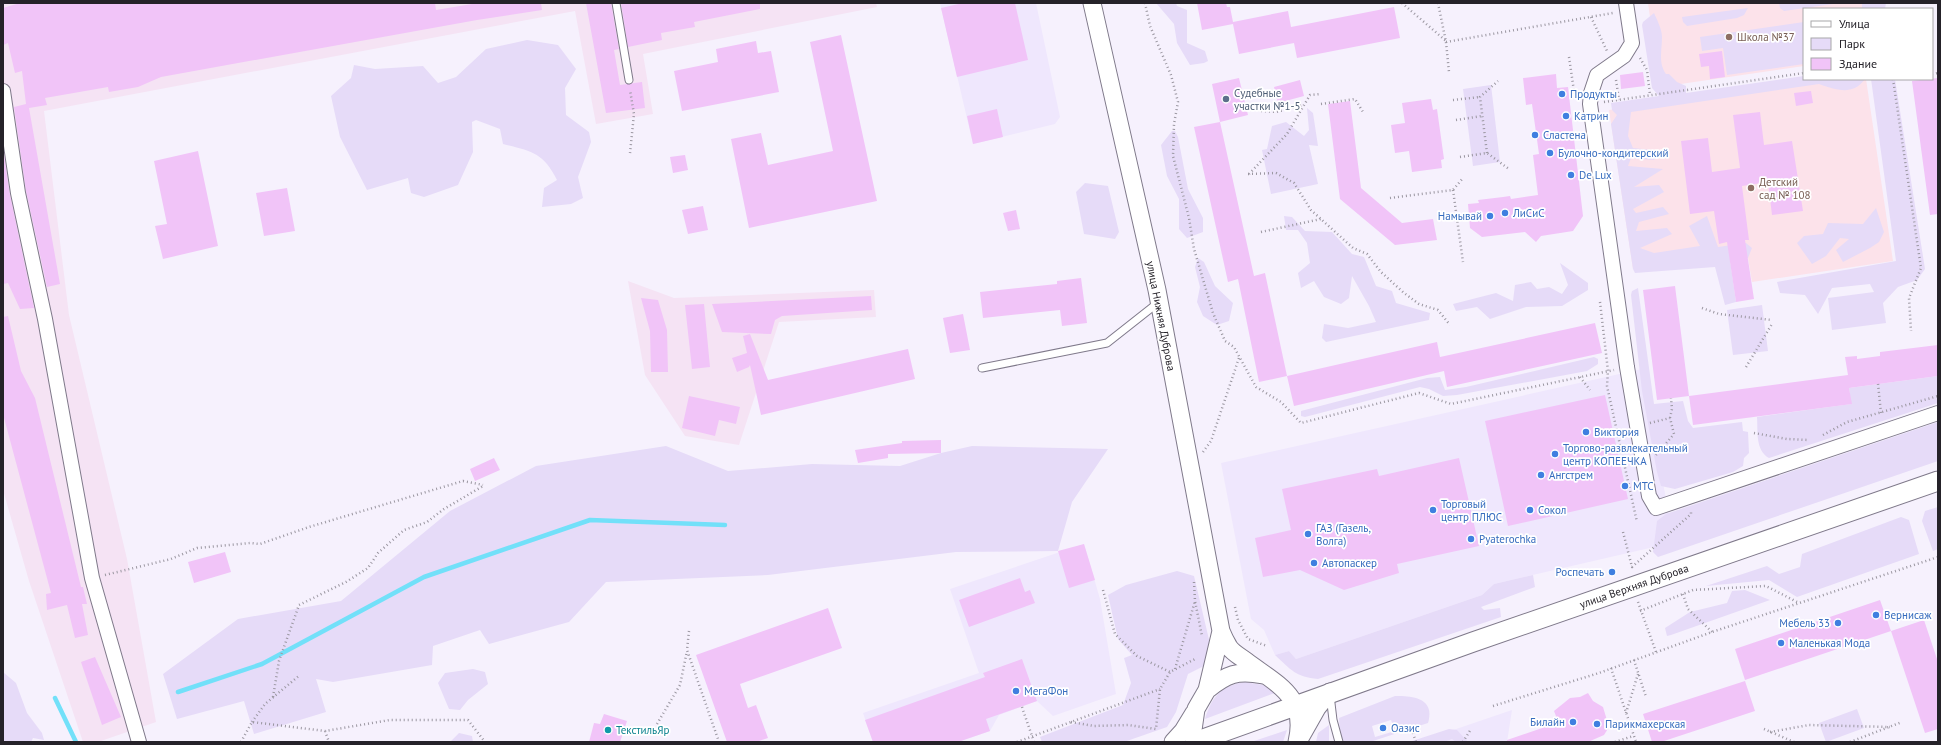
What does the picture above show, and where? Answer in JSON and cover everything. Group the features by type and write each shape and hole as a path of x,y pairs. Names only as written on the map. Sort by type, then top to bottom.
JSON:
{"main road":[{"name":"улица Верхняя Дуброва","path":"1195,742 1330,692 1938,482"}],"street":[{"name":"улица Нижняя Дуброва","path":"1096,6 1159,302 1221,631 1230,648 1265,676 1280,684 1296,705 1300,721 1298,742"},
{"path":"1621,8 1632,43 1624,56 1597,75 1591,93 1590,104 1626,367 1649,496 1656,508 1692,498 1938,413"},
{"path":"3,91 18,193 45,319 92,578 139,742"},
{"name":"улица Нижняя Дуброва","path":"1195,742 1193,730 1196,709 1207,690 1221,631"},
{"path":"1207,690 1221,679 1230,675 1248,672 1265,676"},
{"name":"улица Верхняя Дуброва","path":"1280,684 1306,693 1318,694 1330,692"},
{"path":"1298,742 1317,708 1330,692"},
{"path":"1173,742 1183,731 1196,709"}],"lane":[{"path":"616,3 628,80"},
{"path":"982,368 1107,343 1159,302"},
{"path":"1330,692 1333,720 1339,742"}],"path":[{"path":"1145,3 1150,26 1171,75 1178,102 1174,124 1173,156 1189,218 1194,249 1213,313 1224,341 1234,347 1256,387 1281,402 1301,423 1419,393 1451,404 1626,367"},
{"path":"1402,3 1446,42"},
{"path":"1438,3 1446,42 1449,72"},
{"path":"1616,20 1621,8"},
{"path":"1446,42 1603,15"},
{"path":"1590,17 1603,44"},
{"path":"1632,43 1647,70 1650,95"},
{"path":"1590,104 1803,73"},
{"path":"628,80 634,114 630,153"},
{"path":"1893,80 1921,268 1909,298 1911,331"},
{"path":"1453,100 1480,97 1498,81"},
{"path":"1320,94 1310,95 1287,134 1248,174 1276,173 1294,183 1311,210 1353,248 1367,254 1381,272 1404,293 1419,304 1438,310 1450,325"},
{"path":"1480,97 1487,153"},
{"path":"1321,104 1355,99 1362,112"},
{"path":"1261,111 1276,112 1303,105"},
{"path":"1456,120 1482,116"},
{"path":"1460,157 1487,153 1509,169"},
{"path":"1390,198 1453,190 1463,178"},
{"path":"1453,190 1463,262"},
{"path":"1261,232 1321,219"},
{"path":"1600,302 1608,371 1607,386 1637,522"},
{"path":"1702,308 1719,314 1772,322 1746,367"},
{"path":"1190,470 1210,441 1240,357"},
{"path":"1580,377 1590,390"},
{"path":"1878,384 1882,419"},
{"path":"1819,437 1847,422 1938,396"},
{"path":"1658,454 1674,434 1670,418 1672,409 1671,398"},
{"path":"1648,423 1670,418"},
{"path":"1754,433 1787,439 1812,441"},
{"path":"92,578 171,559 197,548 250,543 260,544 309,527 463,481 483,485 444,509 427,522 404,530 378,553 368,568 346,582 299,605 279,661 273,697"},
{"path":"1623,532 1632,567 1691,514 1692,498"},
{"path":"1493,706 1611,668 1712,632 1938,557"},
{"path":"1194,579 1195,601 1203,635 1201,641"},
{"path":"1656,652 1640,611 1693,590 1766,586 1799,603"},
{"path":"1103,590 1115,634 1137,656 1170,672"},
{"path":"1683,594 1688,608 1712,632"},
{"path":"1175,669 1195,601"},
{"path":"1235,607 1238,620 1248,639 1268,646"},
{"path":"658,724 680,685 689,631"},
{"path":"687,650 719,742"},
{"path":"1071,722 1094,726 1128,724 1156,729 1160,689 1170,672 1197,659 1198,653"},
{"path":"1634,660 1646,697"},
{"path":"1611,668 1636,742"},
{"path":"1626,713 1638,674"},
{"path":"241,742 252,722 265,704 300,675"},
{"path":"1017,742 1160,689"},
{"path":"1022,706 1034,742"},
{"path":"252,722 325,731 390,720 468,720 485,742"},
{"path":"1850,742 1902,722"},
{"path":"1770,732 1809,725 1890,727"},
{"path":"1463,742 1471,729"},
{"path":"1764,729 1794,742"},
{"path":"325,731 329,742"},
{"path":"1413,733 1416,742"},
{"path":"1615,742 1633,736"}],"shaded area":[{"path":"3,3 876,3 877,7 643,54 653,114 596,124 575,11 44,111 69,315 127,559 156,722 98,742 83,742 29,581 3,490"},
{"path":"940,3 1036,3 1060,117 1055,124 973,144"},
{"name":"Школа №37","path":"1648,3 1880,3 1881,8 1803,8 1803,66 1660,87"},
{"name":"Детский сад № 108","path":"1808,80 1866,80 1893,261 1752,282 1747,252 1633,269 1609,110"},
{"path":"628,281 674,298 874,290 876,317 779,322 739,445 685,436 645,375"},
{"path":"1642,369 1673,537 1667,544 1494,584 1482,595 1296,659 1289,651 1275,655 1264,630 1251,619 1221,463"},
{"path":"1084,544 1100,599 1116,694 1053,716 1037,701 999,715 990,731 958,742 873,742 863,713 979,673 950,589"},
{"path":"1512,710 1507,742 1418,742"}],"green space":[{"path":"1156,3 1176,3 1177,6 1187,10 1187,43 1205,51 1208,61 1190,65 1177,43 1174,24"},
{"path":"1779,3 1840,3 1784,11 1780,8"},
{"path":"1862,3 1886,3 1885,8 1862,8"},
{"path":"1748,8 1744,15 1737,18 1687,26 1683,22 1682,17"},
{"path":"1654,13 1662,34 1661,61 1664,70 1666,74 1669,74 1677,82 1686,86 1686,93 1803,76 1803,80 1864,80 1855,88 1850,90 1838,90 1819,84 1631,112 1628,136 1633,148 1661,151 1654,160 1631,158 1628,166 1663,169 1634,187 1659,185 1664,192 1633,209 1636,213 1663,207 1669,214 1639,222 1636,231 1667,228 1672,234 1640,248 1654,253 1700,246 1689,226 1707,216 1718,247 1746,243 1752,248 1748,258 1730,260 1736,302 1725,305 1715,267 1635,273 1633,269 1611,124 1617,115 1612,110 1611,103 1659,96 1652,88 1642,25 1643,22"},
{"path":"1803,22 1803,64 1727,75 1723,48 1702,51 1700,37"},
{"path":"527,40 558,45 576,69 565,88 566,115 589,132 591,142 578,177 583,198 571,204 542,207 544,188 557,180 547,164 541,158 529,151 503,144 500,129 476,120 472,122 473,152 458,185 424,197 411,193 408,178 367,190 340,137 331,96 351,78 354,65 375,69 423,66 438,83 456,77 486,49"},
{"path":"1871,80 1895,80 1925,269 1917,280 1898,287 1883,303 1886,323 1832,330 1828,298 1874,292 1870,284 1832,288 1818,314 1805,295 1780,293 1777,282 1896,261"},
{"path":"1491,85 1500,162 1473,166 1463,89"},
{"path":"1307,108 1313,113 1318,146 1309,145 1318,184 1271,194 1262,150 1267,149 1272,126 1286,122 1304,136 1309,130"},
{"path":"1172,131 1175,131 1178,137 1188,189 1203,218 1203,232 1187,238 1179,229 1179,199 1167,176 1161,145"},
{"path":"1085,183 1108,186 1119,232 1115,239 1084,234 1076,192"},
{"path":"1876,208 1884,232 1879,242 1843,262 1836,250 1849,239 1840,238 1826,256 1812,264 1797,243 1804,236 1823,234 1828,223 1863,224"},
{"path":"1284,216 1292,217 1305,231 1332,232 1352,254 1364,257 1376,286 1392,291 1396,303 1430,313 1429,320 1326,342 1322,338 1324,324 1348,328 1376,322 1352,276 1349,298 1341,304 1324,297 1314,281 1301,288 1298,273 1310,263 1307,243 1298,230 1286,230"},
{"path":"1198,258 1204,262 1215,286 1233,303 1229,321 1217,325 1203,316 1197,302 1200,287 1195,267"},
{"path":"1560,263 1588,283 1588,290 1562,306 1526,307 1490,319 1477,307 1456,311 1453,304 1496,293 1513,301 1515,285 1531,282 1537,289 1549,287 1562,294 1568,285"},
{"path":"1638,288 1654,404 1683,401 1688,421 1693,428 1742,422 1743,431 1748,432 1749,453 1744,458 1743,466 1733,472 1675,489 1661,486 1642,391 1631,295 1632,291"},
{"path":"1762,305 1768,351 1733,355 1727,310"},
{"path":"1594,357 1598,359 1598,364 1587,371 1457,395 1443,396 1429,389 1420,387 1305,417 1301,416 1301,411 1427,378 1440,377 1445,390 1466,387"},
{"path":"1938,376 1938,403 1769,458 1761,450 1758,440 1757,417 1851,404 1849,388"},
{"path":"1938,422 1938,461 1658,557 1653,552 1657,521 1666,514"},
{"path":"666,446 728,471 812,464 900,466 941,453 972,446 1108,449 1072,502 1058,551 956,552 768,575 606,582 569,622 489,644 480,630 433,646 432,665 333,682 316,679 326,712 254,734 244,701 177,719 163,674 238,619 341,601 450,511 536,466"},
{"path":"1938,507 1938,549 1933,551 1922,521 1925,511"},
{"path":"1901,517 1909,520 1919,554 1797,597 1769,580 1706,586 1767,566 1779,574 1800,567 1802,554"},
{"path":"1177,571 1194,576 1211,648 1204,666 1188,674 1176,712 1167,727 1124,742 1042,742 1040,737 1123,705 1131,683 1124,658 1132,655 1118,639 1108,595 1126,585"},
{"path":"1533,575 1535,587 1481,607 1484,610 1500,608 1501,617 1318,679 1304,677 1294,672 1275,655 1289,651 1296,659 1482,595 1494,584"},
{"path":"1745,590 1770,600 1667,636 1665,628 1690,612 1727,603 1732,591"},
{"path":"473,669 485,672 488,684 468,700 460,710 449,709 438,683 445,673"},
{"path":"3,672 16,683 27,713 42,733 44,740 33,738 31,742 3,742"},
{"path":"1245,682 1263,685 1275,693 1205,719 1214,698 1219,693 1230,686"},
{"path":"1395,696 1420,699 1427,705 1429,710 1428,723 1370,742 1344,742 1340,734 1339,718","holes":["1391,720 1395,731 1375,737 1372,726"]},
{"path":"1857,709 1864,728 1826,742 1819,723"},
{"path":"1329,725 1329,742 1316,742 1318,733"},
{"path":"1449,729 1457,730 1468,742 1456,742 1452,739 1444,742 1409,742"},
{"path":"1287,730 1283,742 1251,742"},
{"path":"459,733 472,736 473,742 450,742"}],"building":[{"path":"20,3 435,3 436,10 478,3 541,3 542,10 477,20 161,77 138,87 109,92 108,87 45,98 47,105 29,108 60,284 47,287 26,191 14,107 26,104 22,71 15,73 8,43 3,45 3,8"},
{"path":"586,3 611,3 619,49 614,50 620,85 642,82 645,108 606,113"},
{"path":"621,3 760,3 760,9 694,22 695,27 661,33 662,40 628,47"},
{"path":"963,3 1015,3 1028,60 957,77 941,8"},
{"path":"1197,3 1226,3 1227,7 1230,7 1233,22 1288,11 1291,27 1394,7 1400,38 1297,58 1294,43 1239,54 1233,24 1202,30"},
{"path":"841,35 877,201 749,228 731,139 761,133 768,165 833,151 810,42"},
{"path":"756,41 758,53 771,51 779,92 682,111 674,71 718,62 716,49"},
{"path":"1722,51 1725,77 1710,79 1709,66 1701,67 1699,54"},
{"path":"1643,72 1645,86 1621,89 1620,75"},
{"path":"1556,74 1557,88 1568,87 1583,216 1573,231 1541,236 1536,242 1525,232 1482,237 1470,228 1468,204 1479,203 1478,200 1510,196 1511,199 1538,195 1533,155 1539,154 1532,104 1526,105 1523,78"},
{"path":"1239,78 1248,115 1220,122 1212,84"},
{"path":"1938,78 1938,214 1930,215 1912,81 1933,80 1933,79"},
{"path":"1300,80 1304,96 1278,103 1274,87"},
{"path":"1811,91 1813,103 1796,106 1794,93"},
{"path":"1431,99 1433,110 1437,109 1444,159 1441,160 1442,168 1412,172 1409,151 1395,153 1391,125 1405,123 1402,103"},
{"path":"1350,101 1361,188 1402,223 1433,219 1437,240 1395,245 1340,199 1328,104"},
{"path":"997,109 1003,137 973,144 967,116"},
{"path":"1760,112 1764,145 1792,141 1803,211 1772,215 1768,182 1742,186 1749,240 1745,240 1754,299 1736,302 1727,242 1719,244 1714,211 1690,214 1681,141 1708,138 1712,172 1740,168 1733,115"},
{"path":"1220,122 1254,276 1265,273 1287,376 1259,382 1238,279 1228,282 1194,127"},
{"path":"3,149 10,195 34,308 20,309 8,283 3,284"},
{"path":"198,151 218,246 163,259 155,226 167,224 154,161"},
{"path":"685,155 688,170 673,173 670,157"},
{"path":"287,188 295,231 264,236 256,193"},
{"path":"703,206 708,230 688,234 682,210"},
{"path":"1016,210 1020,229 1008,231 1003,213"},
{"path":"1081,278 1087,323 1062,326 1060,310 983,318 980,292 1057,284 1057,281"},
{"path":"1675,286 1689,396 1657,400 1643,290"},
{"path":"871,296 872,310 782,316 775,320 771,334 722,332 712,304"},
{"path":"641,298 658,300 667,330 668,372 651,372 650,331"},
{"path":"704,304 710,367 692,369 685,305"},
{"path":"963,314 970,350 950,353 943,318"},
{"path":"8,316 21,371 35,398 81,587 83,587 87,604 82,604 88,635 75,638 67,605 47,610 46,594 51,593 3,414 3,317"},
{"path":"1595,323 1602,353 1447,387 1444,371 1294,406 1287,376 1437,342 1440,357"},
{"path":"750,334 768,380 908,349 915,379 761,415 750,365 749,367 737,372 732,358 747,353 743,336"},
{"path":"1938,345 1938,376 1849,388 1852,404 1693,425 1689,396 1848,375 1845,357 1857,356 1857,359 1880,356 1880,352"},
{"name":"Торгово-развлекательный центр КОПЕЕЧКА","path":"1605,395 1628,499 1508,526 1485,421"},
{"path":"689,396 740,407 736,424 719,420 715,436 682,428"},
{"path":"941,440 941,453 888,454 888,458 858,463 855,450 902,443 902,441"},
{"path":"494,458 500,470 475,481 470,469"},
{"path":"1459,458 1479,546 1397,564 1399,573 1344,590 1300,570 1263,577 1255,538 1291,530 1282,489 1377,469 1379,476"},
{"path":"1084,544 1095,580 1069,588 1058,551"},
{"path":"225,552 231,572 194,583 188,562"},
{"path":"1020,578 1025,592 1030,590 1035,603 969,627 959,600"},
{"path":"1880,600 1891,631 1745,680 1735,649"},
{"path":"828,608 842,648 740,684 748,708 756,705 768,738 756,742 727,742 696,655"},
{"path":"1924,620 1938,662 1938,729 1925,733 1891,631"},
{"path":"95,657 121,717 102,725 81,662"},
{"path":"1022,659 1037,701 986,719 990,731 958,742 873,742 865,720 985,677 983,673"},
{"path":"1745,681 1755,711 1661,742 1652,742 1643,714"},
{"path":"1588,693 1593,701 1603,707 1609,727 1604,735 1588,742 1507,742 1507,740 1551,725 1556,716 1554,711 1570,698 1580,697"},
{"name":"ТекстильЯр","path":"604,714 627,721 620,742 589,742 594,723 600,724"}],"waterway":[{"path":"178,692 262,664 424,577 590,520 725,525"},
{"path":"55,698 76,742"}],"place":[{"name":"Школа №37","path":"1729,37"},
{"name":"Продукты","path":"1562,94"},
{"name":"Судебные участки №1-5","path":"1226,99"},
{"name":"Катрин","path":"1566,116"},
{"name":"Сластена","path":"1535,135"},
{"name":"Булочно-кондитерский","path":"1550,153"},
{"name":"De Lux","path":"1571,175"},
{"name":"Детский сад № 108","path":"1751,188"},
{"name":"ЛиСиС","path":"1505,213"},
{"name":"Намывай","path":"1490,216"},
{"name":"Виктория","path":"1586,432"},
{"name":"Торгово-развлекательный центр КОПЕЕЧКА","path":"1555,454"},
{"name":"Ангстрем","path":"1541,475"},
{"name":"МТС","path":"1625,486"},
{"name":"Торговый центр ПЛЮС","path":"1433,510"},
{"name":"Сокол","path":"1530,510"},
{"name":"ГАЗ (Газель, Волга)","path":"1308,534"},
{"name":"Pyaterochka","path":"1471,539"},
{"name":"Автопаскер","path":"1314,563"},
{"name":"Роспечать","path":"1612,572"},
{"name":"Вернисаж","path":"1876,615"},
{"name":"Мебель 33","path":"1838,623"},
{"name":"Маленькая Мода","path":"1781,643"},
{"name":"МегаФон","path":"1016,691"},
{"name":"Билайн","path":"1573,722"},
{"name":"Парикмахерская","path":"1597,724"},
{"name":"Оазис","path":"1383,728"},
{"name":"ТекстильЯр","path":"608,730"}]}
